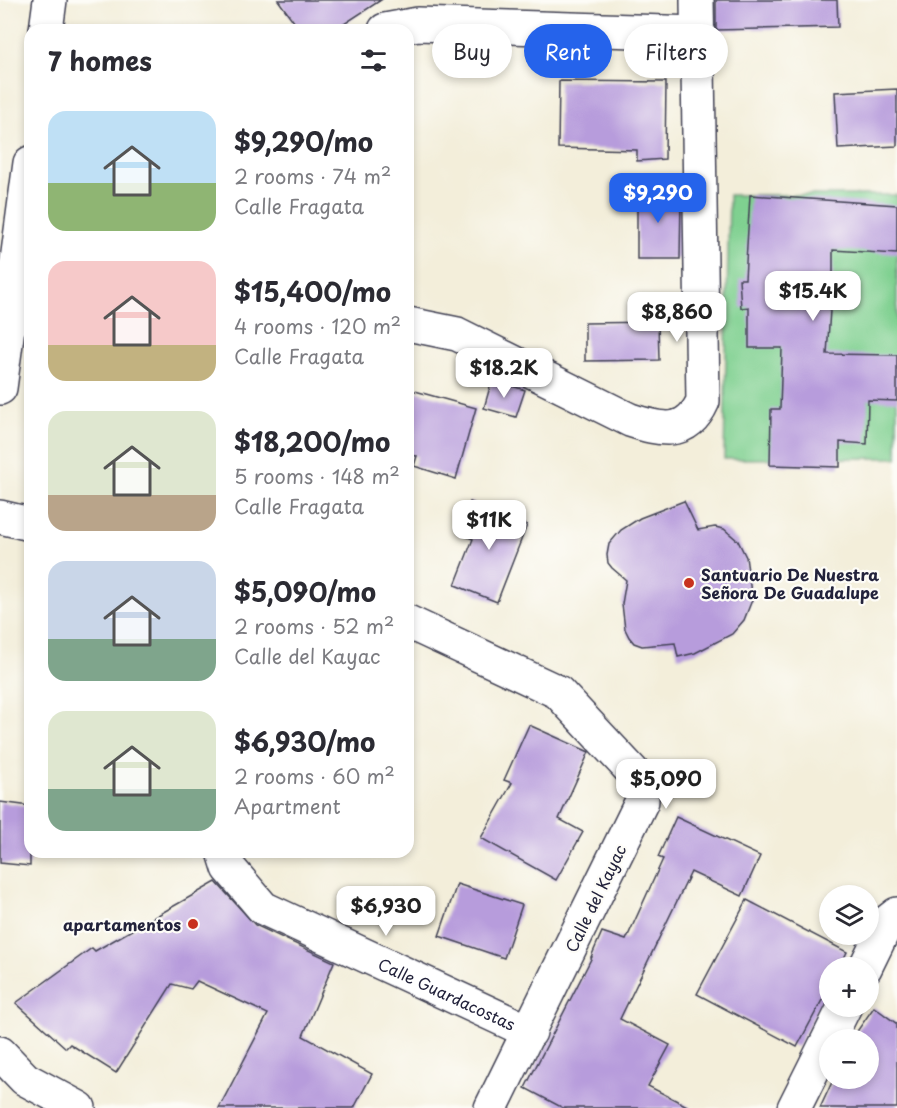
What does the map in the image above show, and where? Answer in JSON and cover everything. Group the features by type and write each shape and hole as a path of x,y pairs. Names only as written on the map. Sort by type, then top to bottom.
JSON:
{"street":[{"path":"47,24 50,0"},
{"path":"698,0 698,24"},
{"path":"414,25 624,31"},
{"path":"414,325 457,334 630,420 659,429 679,426 697,416 703,401 699,78"},
{"path":"0,388 24,254"},
{"path":"0,517 24,523"},
{"name":"Calle del Kayac","path":"414,625 558,692 632,771 642,788 642,801 491,1108"},
{"name":"Calle Guardacostas","path":"226,858 229,868 263,908 530,1032"},
{"path":"870,957 888,921 897,914"},
{"path":"794,1108 840,1017"},
{"path":"0,1053 25,1079 79,1108"}],"green space":[{"path":"729,195 897,195 897,458 724,459"}],"building":[{"path":"278,0 381,0 344,24 296,24"},
{"path":"716,0 837,0 838,27 728,30 728,24 716,24"},
{"path":"559,81 666,82 665,159 637,161 637,150 558,148"},
{"path":"897,89 897,146 838,149 835,92"},
{"path":"637,186 665,188 665,196 681,196 680,259 637,259"},
{"path":"750,195 897,205 897,254 833,250 833,296 831,296 827,354 897,355 897,401 868,400 867,444 840,442 840,467 770,465 771,409 780,409 782,348 749,348 749,307 741,308 739,279 745,279"},
{"path":"658,322 659,360 585,361 585,323"},
{"path":"492,380 525,390 516,417 484,408"},
{"path":"414,391 476,408 456,479 414,466 417,456 414,456"},
{"name":"Santuario De Nuestra Señora De Guadalupe","path":"684,501 698,530 715,527 724,529 738,541 746,557 752,600 744,620 732,634 695,653 678,657 675,643 642,646 634,643 629,637 625,629 622,604 626,580 608,563 607,555 609,544 621,530 640,518"},
{"path":"470,502 527,525 497,602 455,585 473,539 458,533"},
{"path":"529,725 589,752 559,819 583,832 556,880 481,838 512,783 504,780"},
{"path":"0,802 24,805 24,858 30,858 30,866 0,863"},
{"path":"676,817 760,856 742,896 691,872 620,1019 670,1045 648,1086 691,1108 563,1108 525,1088 592,957 602,932 626,940 663,859 658,857"},
{"path":"216,882 255,925 334,962 303,1036 372,1074 354,1108 219,1108 268,1014 197,981 191,989 172,984 116,1073 70,1044 66,1048 16,1003 92,948 95,951"},
{"path":"457,884 522,905 504,958 439,936"},
{"path":"747,900 819,937 819,945 834,945 847,952 844,957 819,957 819,1006 797,1047 697,994"},
{"path":"879,1011 897,1024 897,1108 820,1108 829,1089 879,1089 879,1029 859,1029 867,1017 879,1017"}],"place":[{"name":"Santuario De Nuestra Señora De Guadalupe","path":"689,583"},
{"name":"apartamentos","path":"193,924"}]}
